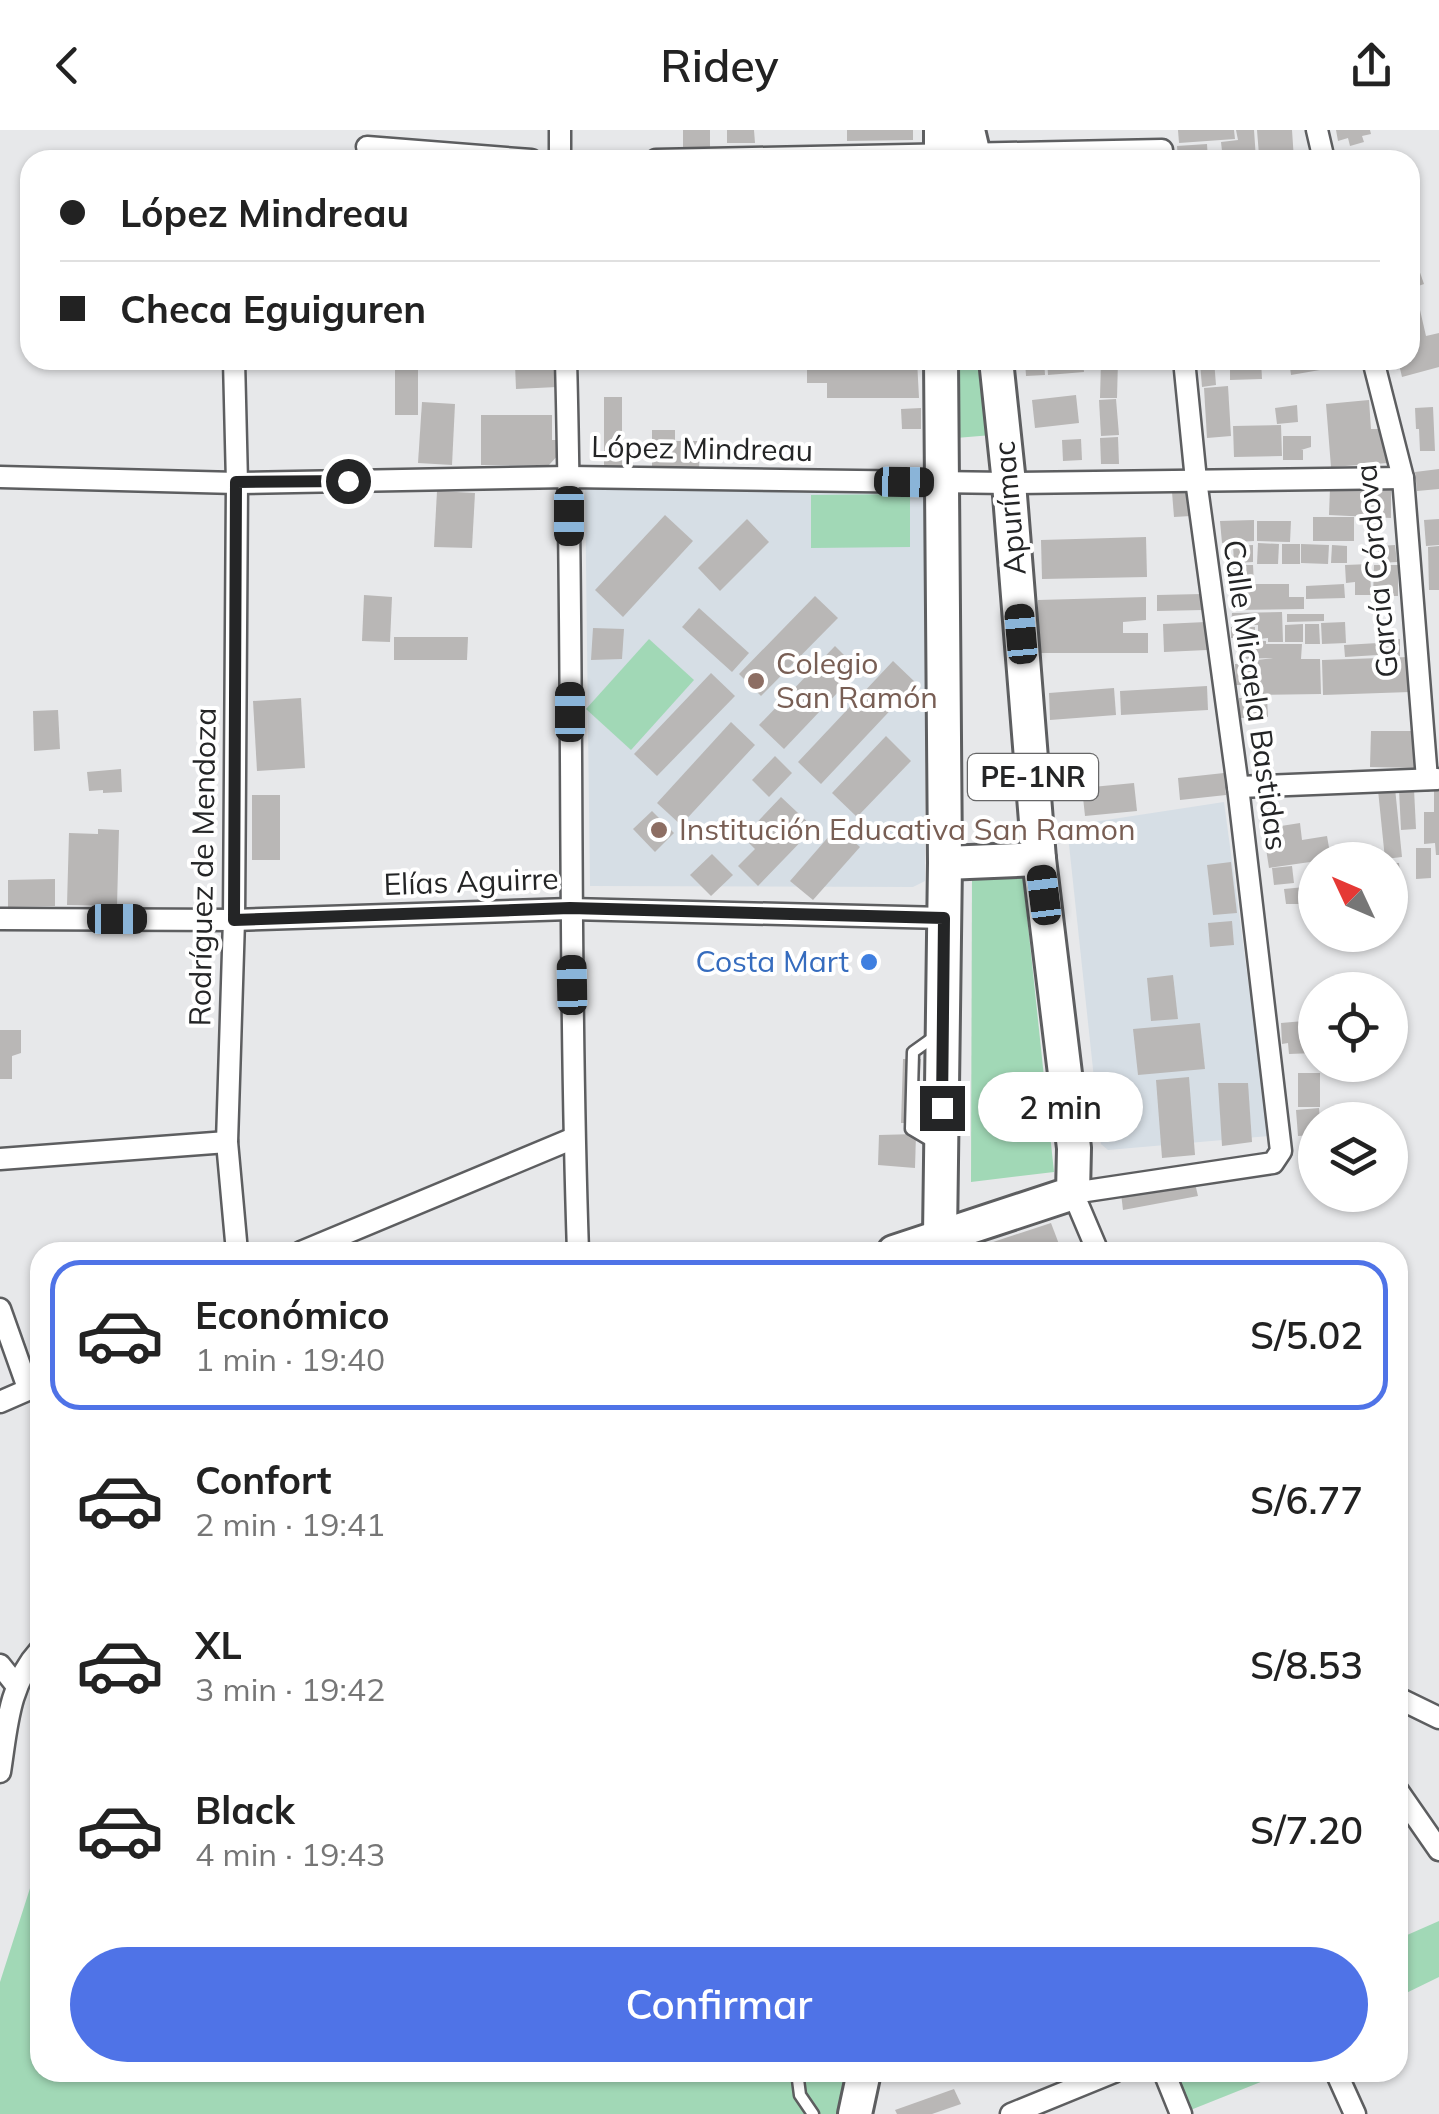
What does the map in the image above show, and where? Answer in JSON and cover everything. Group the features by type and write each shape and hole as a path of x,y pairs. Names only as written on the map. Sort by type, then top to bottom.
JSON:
{"main road":[{"path":"941,370 946,863 944,1242"},
{"name":"Apurímac","path":"997,370 1040,859 1074,1148 1073,1194"},
{"path":"946,863 1040,859"},
{"path":"949,1242 1073,1194"},
{"path":"855,2114 862,2082"}],"street":[{"path":"368,147 406,150"},
{"path":"894,150 1162,147"},
{"name":"Rodríguez de Mendoza","path":"234,370 234,920 227,1142 236,1242"},
{"path":"566,370 570,908 578,1242"},
{"name":"Calle Micaela Bastidas","path":"1073,1194 1273,1163 1281,1151 1185,370"},
{"name":"García Córdova","path":"1376,370 1402,478 1433,779"},
{"name":"López Mindreau","path":"0,477 236,482 569,477 1009,483 1402,478"},
{"path":"1238,787 1433,779"},
{"name":"Elías Aguirre","path":"0,919 234,920 570,908 944,918"},
{"path":"325,1242 574,1138"},
{"path":"0,1160 227,1142"},
{"path":"1073,1194 1094,1242"},
{"path":"0,1310 30,1377"},
{"path":"0,1402 30,1388"},
{"path":"0,1772 16,1685 30,1660"},
{"path":"0,1665 16,1685"},
{"path":"1408,1703 1439,1718"},
{"path":"1408,1805 1439,1850"},
{"path":"1011,2114 1089,2082"},
{"path":"1168,2082 1182,2114"},
{"path":"1341,2082 1356,2114"}],"lane":[{"path":"798,2082 800,2095 813,2114"}],"shaded area":[{"name":"Colegio San Ramón","path":"925,481 925,881 913,887 590,886 585,482"},
{"path":"1224,802 1269,1136 1108,1150 1101,1144 1067,826"}],"green space":[{"path":"954,370 984,370 992,435 956,438"},
{"path":"910,494 910,547 811,548 811,495"},
{"path":"649,639 694,680 631,750 586,709"},
{"path":"1022,868 1054,1172 971,1182 972,874"},
{"path":"30,1888 30,2082 846,2082 841,2114 0,2114 0,1982"},
{"path":"1439,1921 1439,1977 1408,1992 1408,1935"},
{"path":"1178,2082 1260,2082 1188,2111"}],"building":[{"path":"683,130 710,130 710,147 683,148"},
{"path":"727,130 754,130 755,143 727,143"},
{"path":"847,130 913,130 913,140 847,141"},
{"path":"1178,130 1234,130 1235,139 1179,143"},
{"path":"1236,130 1254,130 1255,150 1222,150 1221,142 1238,140"},
{"path":"1257,130 1292,130 1293,150 1259,150"},
{"path":"1336,130 1370,130 1371,134 1362,136 1364,142 1350,146 1348,138 1338,141"},
{"path":"1207,144 1207,150 1177,150 1177,146"},
{"path":"1420,310 1426,336 1439,333 1439,367 1402,377 1400,370 1420,370"},
{"path":"395,370 418,370 418,415 395,415"},
{"path":"515,370 556,370 557,387 516,389"},
{"path":"807,370 918,370 919,398 827,398 827,383 807,383"},
{"path":"1026,370 1045,370 1045,375 1026,376"},
{"path":"1048,370 1084,370 1084,372 1048,375"},
{"path":"1101,370 1118,370 1117,398 1100,398"},
{"path":"1201,370 1215,370 1216,385 1202,387"},
{"path":"1230,370 1262,370 1262,379 1230,380"},
{"path":"1290,370 1320,370 1291,375"},
{"path":"1228,386 1231,436 1207,438 1204,388"},
{"path":"1076,395 1079,423 1035,428 1032,400"},
{"path":"604,397 622,397 622,468 604,469"},
{"path":"1116,399 1119,435 1101,436 1099,400"},
{"path":"1369,400 1371,429 1383,429 1388,463 1331,467 1326,404"},
{"path":"422,402 455,404 452,465 418,463"},
{"path":"1297,405 1298,422 1277,424 1275,408"},
{"path":"1433,407 1435,451 1420,451 1415,408"},
{"path":"921,408 921,429 902,429 901,409"},
{"path":"481,415 552,415 552,440 562,440 562,451 549,465 481,465"},
{"path":"1281,425 1282,456 1234,457 1233,426"},
{"path":"652,430 675,430 675,441 700,441 699,470 652,469"},
{"path":"1283,436 1311,436 1311,447 1301,450 1303,460 1283,460"},
{"path":"1118,437 1119,464 1101,464 1100,438"},
{"path":"1081,439 1082,460 1063,461 1062,440"},
{"path":"1439,469 1439,489 1417,491 1415,472"},
{"path":"1330,488 1391,489 1391,518 1329,515"},
{"path":"1190,490 1191,516 1174,517 1172,492"},
{"path":"437,491 475,493 472,548 434,547"},
{"path":"665,515 693,541 623,617 595,590"},
{"path":"1313,517 1354,517 1354,541 1313,541"},
{"path":"747,519 769,542 720,591 698,568"},
{"path":"1439,519 1439,545 1426,546 1424,520"},
{"path":"1254,520 1254,541 1222,543 1220,521"},
{"path":"1257,521 1291,521 1290,542 1257,541"},
{"path":"1146,537 1147,577 1042,579 1041,540"},
{"path":"1258,543 1279,544 1278,564 1257,564"},
{"path":"1282,544 1300,544 1300,564 1282,564"},
{"path":"1301,544 1329,545 1328,564 1301,563"},
{"path":"1253,545 1253,562 1234,563 1233,546"},
{"path":"1332,545 1347,546 1347,563 1331,563"},
{"path":"1395,545 1397,562 1379,563 1378,546"},
{"path":"1439,546 1439,590 1429,590 1428,547"},
{"path":"1370,564 1371,595 1355,595 1355,582 1346,583 1345,565"},
{"path":"1225,565 1253,565 1254,584 1289,584 1289,597 1304,597 1304,609 1232,610 1233,584 1226,584"},
{"path":"1374,565 1398,565 1398,596 1373,596"},
{"path":"1344,584 1345,598 1306,599 1306,586"},
{"path":"1202,594 1203,610 1157,611 1157,595"},
{"path":"364,595 392,597 390,642 362,641"},
{"path":"815,596 838,618 761,696 739,674"},
{"path":"1146,597 1146,620 1123,622 1123,633 1148,633 1148,653 1037,653 1038,600"},
{"path":"699,608 749,653 732,672 682,627"},
{"path":"1282,612 1283,642 1258,639 1258,625 1231,625 1232,613"},
{"path":"1287,614 1324,614 1324,621 1287,622"},
{"path":"1206,622 1207,650 1164,652 1163,624"},
{"path":"1345,622 1346,643 1322,644 1321,623"},
{"path":"1303,624 1303,642 1285,642 1285,625"},
{"path":"1305,624 1319,624 1320,644 1305,644"},
{"path":"1231,627 1255,627 1255,638 1231,638"},
{"path":"593,628 624,629 622,659 591,660"},
{"path":"394,637 468,637 467,660 394,660"},
{"path":"1400,639 1400,656 1381,656 1380,640"},
{"path":"1240,640 1302,644 1301,659 1320,659 1321,694 1257,695 1257,660 1273,658 1239,659"},
{"path":"1378,643 1378,655 1345,657 1344,645"},
{"path":"835,646 859,670 784,749 759,725"},
{"path":"1409,657 1410,692 1323,695 1322,660"},
{"path":"893,661 916,683 821,784 798,762"},
{"path":"1253,663 1255,695 1243,696 1242,685 1236,685 1235,664"},
{"path":"711,673 735,696 657,776 634,754"},
{"path":"1207,686 1208,710 1121,715 1120,691"},
{"path":"1114,688 1116,715 1050,720 1049,693"},
{"path":"301,698 305,768 257,771 253,701"},
{"path":"1239,698 1267,698 1268,717 1240,718"},
{"path":"58,710 60,749 34,751 33,711"},
{"path":"731,722 755,745 681,825 657,803"},
{"path":"1371,731 1414,731 1414,768 1370,767"},
{"path":"886,736 911,761 857,817 832,793"},
{"path":"775,756 792,773 769,797 752,780"},
{"path":"121,769 122,792 89,791 87,772"},
{"path":"1224,773 1226,795 1180,800 1178,778"},
{"path":"1134,783 1137,811 1085,816 1082,788"},
{"path":"1434,785 1439,785 1439,855 1435,843 1424,844 1424,812 1434,812"},
{"path":"1395,788 1400,842 1383,842 1378,790"},
{"path":"1414,789 1416,829 1401,830 1399,790"},
{"path":"252,795 280,795 280,860 252,860"},
{"path":"781,797 814,828 758,886 738,866 755,849 743,837"},
{"path":"652,811 674,833 655,852 633,829"},
{"path":"1300,823 1302,840 1327,836 1328,842 1298,842 1298,864 1269,868 1263,829"},
{"path":"837,827 860,847 813,900 790,881"},
{"path":"98,829 119,830 117,906 67,905 69,833 98,834"},
{"path":"1416,848 1431,848 1431,878 1416,879"},
{"path":"712,854 733,875 711,896 690,875"},
{"path":"1231,862 1237,913 1213,915 1207,865"},
{"path":"1292,866 1294,883 1274,885 1272,868"},
{"path":"55,879 55,906 8,907 8,880"},
{"path":"1298,888 1298,904 1286,904 1284,889"},
{"path":"1232,921 1234,945 1210,947 1208,923"},
{"path":"1173,975 1178,1019 1151,1021 1147,978"},
{"path":"1298,1022 1298,1054 1289,1054 1288,1043 1282,1044 1281,1023"},
{"path":"1200,1023 1205,1069 1138,1075 1133,1029"},
{"path":"0,1030 21,1030 21,1053 12,1056 12,1079 0,1079"},
{"path":"903,1059 921,1059 917,1123 901,1123"},
{"path":"1189,1077 1195,1155 1162,1158 1156,1080"},
{"path":"1298,1082 1320,1082 1320,1102 1298,1102"},
{"path":"1218,1083 1248,1083 1252,1142 1222,1146"},
{"path":"916,1134 915,1168 878,1165 879,1135"},
{"path":"1194,1179 1198,1196 1123,1210 1121,1193"},
{"path":"1051,1223 1058,1242 993,1242"},
{"path":"954,2089 961,2104 932,2114 897,2114 895,2110"}],"place":[{"name":"Colegio San Ramón","path":"756,681"},
{"name":"Institución Educativa San Ramon","path":"659,830"},
{"name":"Costa Mart","path":"869,962"}],"route":[{"path":"348,481 236,482 234,920 570,908 944,918 942,1108"}]}
